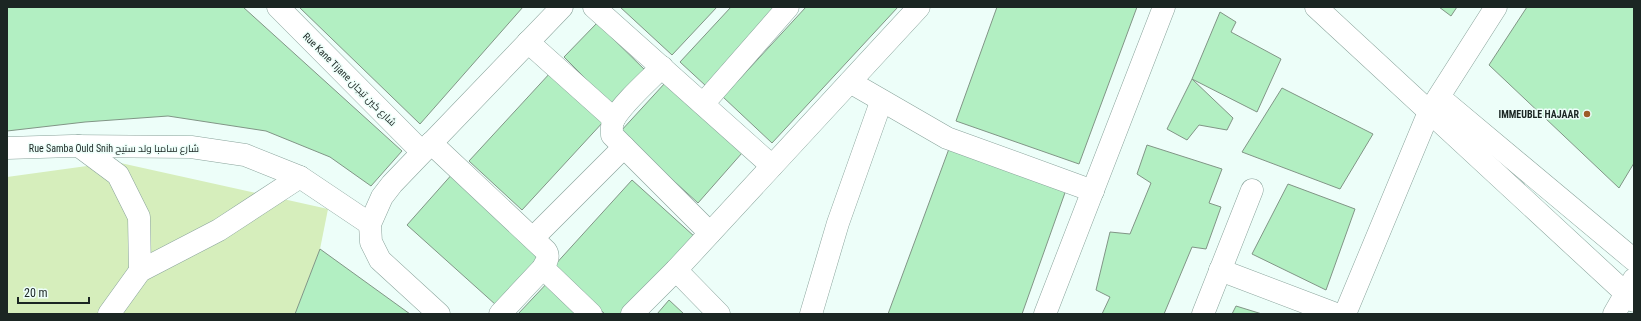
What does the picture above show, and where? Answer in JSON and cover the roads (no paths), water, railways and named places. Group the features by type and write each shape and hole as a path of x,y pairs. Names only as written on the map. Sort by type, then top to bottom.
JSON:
{"main road":[{"name":"Rue Kane Tijane شارع كين تيجان","path":"278,7 426,147 533,238 548,254 548,259 543,268"},
{"path":"439,314 380,260 371,242 370,224 382,197 392,184 562,7"},
{"path":"594,7 772,166"},
{"path":"703,104 788,7"},
{"path":"632,314 676,270 919,7"},
{"path":"1045,314 1164,7"},
{"path":"1316,7 1434,104 1634,260"},
{"path":"1344,314 1434,104 1496,7"},
{"path":"528,42 614,119"},
{"path":"662,67 614,119 611,127 612,135 710,232"},
{"path":"850,82 881,102 947,138 1093,191"},
{"path":"811,314 838,223 881,102"},
{"path":"1434,104 1631,291 1614,314"},
{"path":"79,146 118,175 139,217 140,271"},
{"name":"Rue Samba Ould Snih شارع سامبا ولد سنيح","path":"7,148 79,146 191,147 245,155 300,177 370,224"},
{"path":"533,238 624,147"},
{"path":"109,314 140,271 219,230 300,177"},
{"path":"1203,314 1252,190"},
{"path":"500,314 543,268 591,314"},
{"path":"676,270 719,314"},
{"path":"1220,270 1336,314"}],"place":[{"name":"IMMEUBLE HAJAAR","path":"1587,114"}]}
